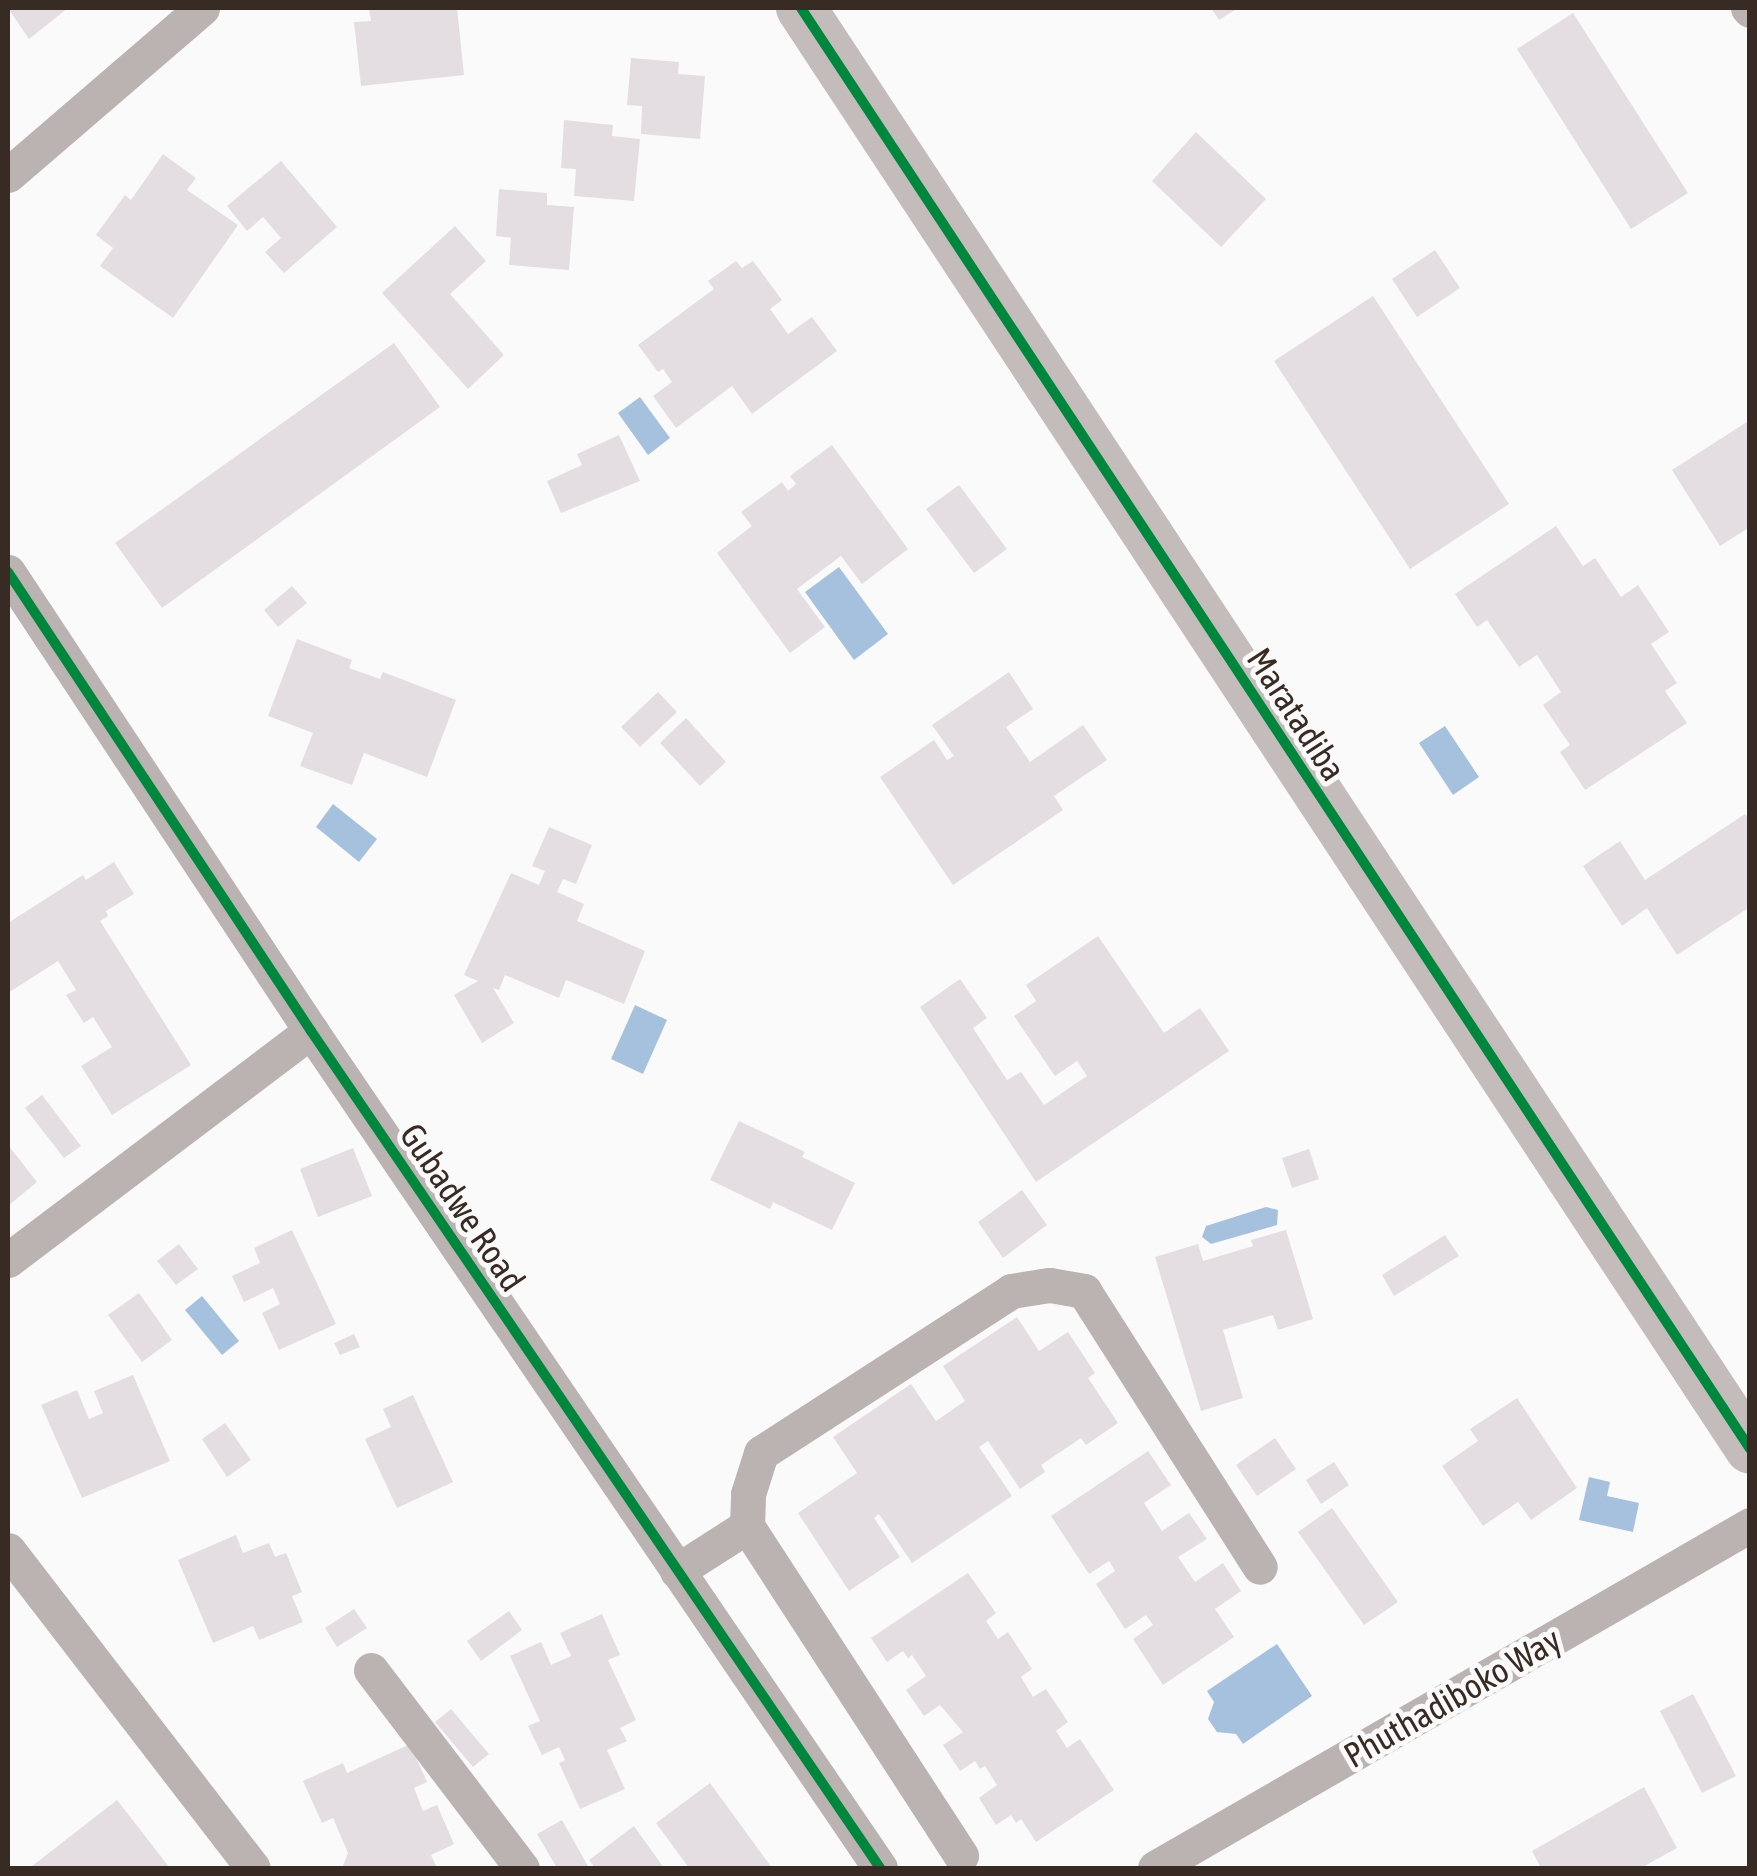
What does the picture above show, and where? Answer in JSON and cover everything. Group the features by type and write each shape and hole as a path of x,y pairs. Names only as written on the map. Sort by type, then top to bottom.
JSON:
{"street":[{"path":"8,175 202,8"},
{"name":"Maratadiba","path":"801,8 1750,1450"},
{"name":"Gubadwe Road","path":"8,572 311,1031 880,1868"},
{"path":"8,1260 311,1031"},
{"path":"961,1856 747,1526 748,1494 761,1453 1011,1291 1050,1284 1084,1290 1260,1567"},
{"name":"Phuthadiboko Way","path":"1154,1868 1750,1525"},
{"path":"677,1571 747,1526"},
{"path":"8,1550 253,1868"},
{"path":"371,1670 522,1868"}],"water":[{"path":"640,397 670,438 648,455 618,413"},
{"path":"839,567 888,634 854,660 805,592"},
{"path":"1445,726 1479,777 1453,795 1419,743"},
{"path":"333,804 377,839 359,862 316,827"},
{"path":"635,1005 667,1020 643,1074 611,1059"},
{"path":"1266,1207 1278,1210 1277,1225 1211,1244 1202,1237 1206,1226"},
{"path":"202,1296 239,1341 222,1355 185,1310"},
{"path":"1589,1477 1610,1482 1607,1496 1639,1503 1633,1532 1579,1520"},
{"path":"1277,1644 1312,1696 1243,1744 1236,1734 1217,1732 1208,1719 1214,1702 1207,1691"}],"building":[{"path":"8,8 68,8 29,39"},
{"path":"369,8 457,8 464,75 361,86 354,22 371,21"},
{"path":"1211,8 1238,8 1219,20"},
{"path":"1573,13 1688,193 1631,229 1517,49"},
{"path":"631,58 679,62 678,74 705,76 700,139 641,134 642,106 627,105"},
{"path":"564,120 613,125 612,136 640,139 634,201 574,196 576,169 561,168"},
{"path":"1196,132 1266,199 1221,247 1152,181"},
{"path":"163,154 196,178 187,190 238,225 173,318 100,266 113,248 96,235 125,195 131,200"},
{"path":"281,161 337,227 284,273 265,252 281,238 263,217 247,231 227,206"},
{"path":"499,189 547,193 547,205 574,207 569,270 509,265 511,238 496,236"},
{"path":"455,226 486,261 450,294 504,355 468,389 382,293"},
{"path":"1435,250 1460,288 1417,317 1392,279"},
{"path":"736,261 742,268 753,261 782,300 770,309 788,334 812,317 837,351 752,414 732,386 676,428 653,396 672,382 663,369 658,372 638,345 714,289 708,281"},
{"path":"1373,296 1509,504 1410,569 1274,361"},
{"path":"394,343 440,407 162,608 115,543"},
{"path":"1750,420 1750,527 1720,546 1672,470"},
{"path":"619,435 640,481 561,513 547,481 582,465 577,454"},
{"path":"832,445 908,549 862,584 841,556 797,589 825,627 790,653 717,553 752,526 741,512 782,482 788,491 796,484 790,476"},
{"path":"959,485 1007,549 974,573 926,509"},
{"path":"1556,526 1583,566 1595,558 1621,597 1638,585 1669,632 1651,644 1677,683 1665,691 1687,723 1585,790 1560,752 1570,745 1543,705 1561,692 1537,655 1519,667 1487,620 1477,627 1455,594"},
{"path":"292,586 307,603 278,627 264,610"},
{"path":"297,639 352,660 349,668 380,679 383,672 456,700 427,777 364,753 352,785 300,766 313,733 268,716"},
{"path":"1009,672 1033,709 1006,727 1030,762 1083,725 1107,760 1054,796 1063,810 953,885 880,777 934,740 947,760 954,756 932,725"},
{"path":"658,692 677,712 640,747 621,727"},
{"path":"686,718 726,762 700,786 660,743"},
{"path":"1745,814 1750,820 1750,907 1677,955 1647,908 1622,926 1583,866 1620,841 1645,880"},
{"path":"549,827 592,845 576,884 563,879 557,892 584,904 577,921 645,951 624,1004 566,980 559,998 505,975 499,990 493,988 514,1023 482,1043 454,995 478,981 464,975 511,873 539,885 545,871 532,866"},
{"path":"114,862 134,894 106,911 108,916 100,921 191,1065 112,1115 81,1066 112,1047 93,1017 84,1023 66,995 76,990 58,961 8,993 8,923 83,875 86,880"},
{"path":"1098,936 1164,1033 1200,1008 1229,1051 1036,1182 920,1007 960,979 987,1018 973,1028 1007,1080 1021,1072 1044,1105 1087,1076 1077,1061 1055,1076 1014,1016 1036,1001 1026,985"},
{"path":"42,1095 81,1146 64,1158 25,1108"},
{"path":"739,1121 805,1152 802,1157 855,1183 832,1230 773,1202 770,1209 710,1180"},
{"path":"8,1145 37,1182 8,1206"},
{"path":"353,1148 372,1196 318,1217 300,1169"},
{"path":"1309,1149 1319,1179 1292,1188 1282,1158"},
{"path":"1022,1190 1047,1225 1003,1258 978,1222"},
{"path":"292,1230 336,1324 279,1350 262,1313 280,1304 273,1288 244,1302 232,1276 260,1263 254,1248"},
{"path":"1286,1230 1313,1319 1278,1330 1273,1315 1223,1330 1243,1398 1201,1411 1155,1257 1198,1244 1203,1261 1253,1246 1251,1240"},
{"path":"1445,1235 1459,1256 1394,1296 1382,1275"},
{"path":"179,1244 198,1269 176,1285 157,1261"},
{"path":"139,1293 172,1340 142,1362 108,1315"},
{"path":"1017,1317 1039,1351 1068,1332 1095,1373 1088,1378 1118,1423 1086,1445 1081,1438 1041,1465 1045,1472 1020,1489 988,1441 979,1447 1012,1496 912,1563 879,1514 874,1518 900,1557 849,1591 798,1513 857,1473 833,1437 911,1384 936,1421 965,1401 943,1366"},
{"path":"354,1334 360,1347 340,1355 334,1343"},
{"path":"133,1375 170,1461 82,1498 41,1405 77,1390 89,1419 103,1413 94,1391"},
{"path":"413,1395 453,1482 397,1508 365,1439 391,1427 383,1409"},
{"path":"1517,1398 1577,1488 1531,1520 1518,1502 1483,1526 1442,1466 1478,1441 1470,1429"},
{"path":"225,1423 251,1460 227,1477 202,1439"},
{"path":"1275,1438 1296,1469 1257,1496 1236,1465"},
{"path":"1148,1451 1171,1485 1144,1503 1162,1531 1189,1513 1207,1539 1178,1557 1195,1582 1223,1563 1241,1591 1215,1609 1234,1637 1163,1685 1133,1639 1153,1625 1146,1615 1125,1629 1096,1584 1115,1571 1109,1561 1089,1574 1051,1516"},
{"path":"1334,1462 1349,1485 1321,1504 1306,1480"},
{"path":"1332,1508 1398,1602 1364,1625 1298,1532"},
{"path":"236,1535 243,1553 269,1543 275,1557 286,1553 302,1592 292,1596 303,1622 259,1640 253,1626 213,1643 178,1560"},
{"path":"968,1573 996,1613 986,1621 998,1639 1008,1632 1032,1669 1021,1677 1033,1697 1046,1689 1068,1722 1056,1731 1067,1748 1080,1739 1114,1790 1036,1842 1021,1819 1016,1823 1011,1815 996,1825 979,1798 997,1785 985,1766 980,1769 975,1761 960,1771 943,1745 963,1732 940,1705 924,1716 906,1690 926,1676 912,1655 908,1658 903,1651 887,1662 871,1638"},
{"path":"354,1609 367,1628 337,1647 325,1628"},
{"path":"509,1611 522,1630 481,1661 467,1641"},
{"path":"602,1614 620,1655 608,1660 636,1720 620,1728 627,1741 607,1750 625,1789 580,1809 559,1763 565,1760 559,1747 542,1755 528,1726 540,1721 510,1656 541,1642 551,1665 571,1656 560,1633"},
{"path":"1693,1694 1736,1776 1702,1793 1660,1711"},
{"path":"451,1709 489,1754 473,1767 435,1722"},
{"path":"410,1744 427,1782 414,1788 423,1811 437,1805 454,1844 431,1855 437,1868 342,1868 348,1853 333,1818 322,1823 303,1781 343,1763 347,1773"},
{"path":"710,1783 772,1868 689,1868 656,1823"},
{"path":"1644,1787 1677,1848 1641,1868 1541,1868 1532,1851"},
{"path":"117,1800 170,1868 32,1866"},
{"path":"562,1820 589,1868 557,1868 537,1834"},
{"path":"634,1826 664,1868 595,1868 589,1860"}],"cycle path":[{"path":"801,8 1750,1449"},
{"path":"8,572 311,1031 880,1868"}]}
